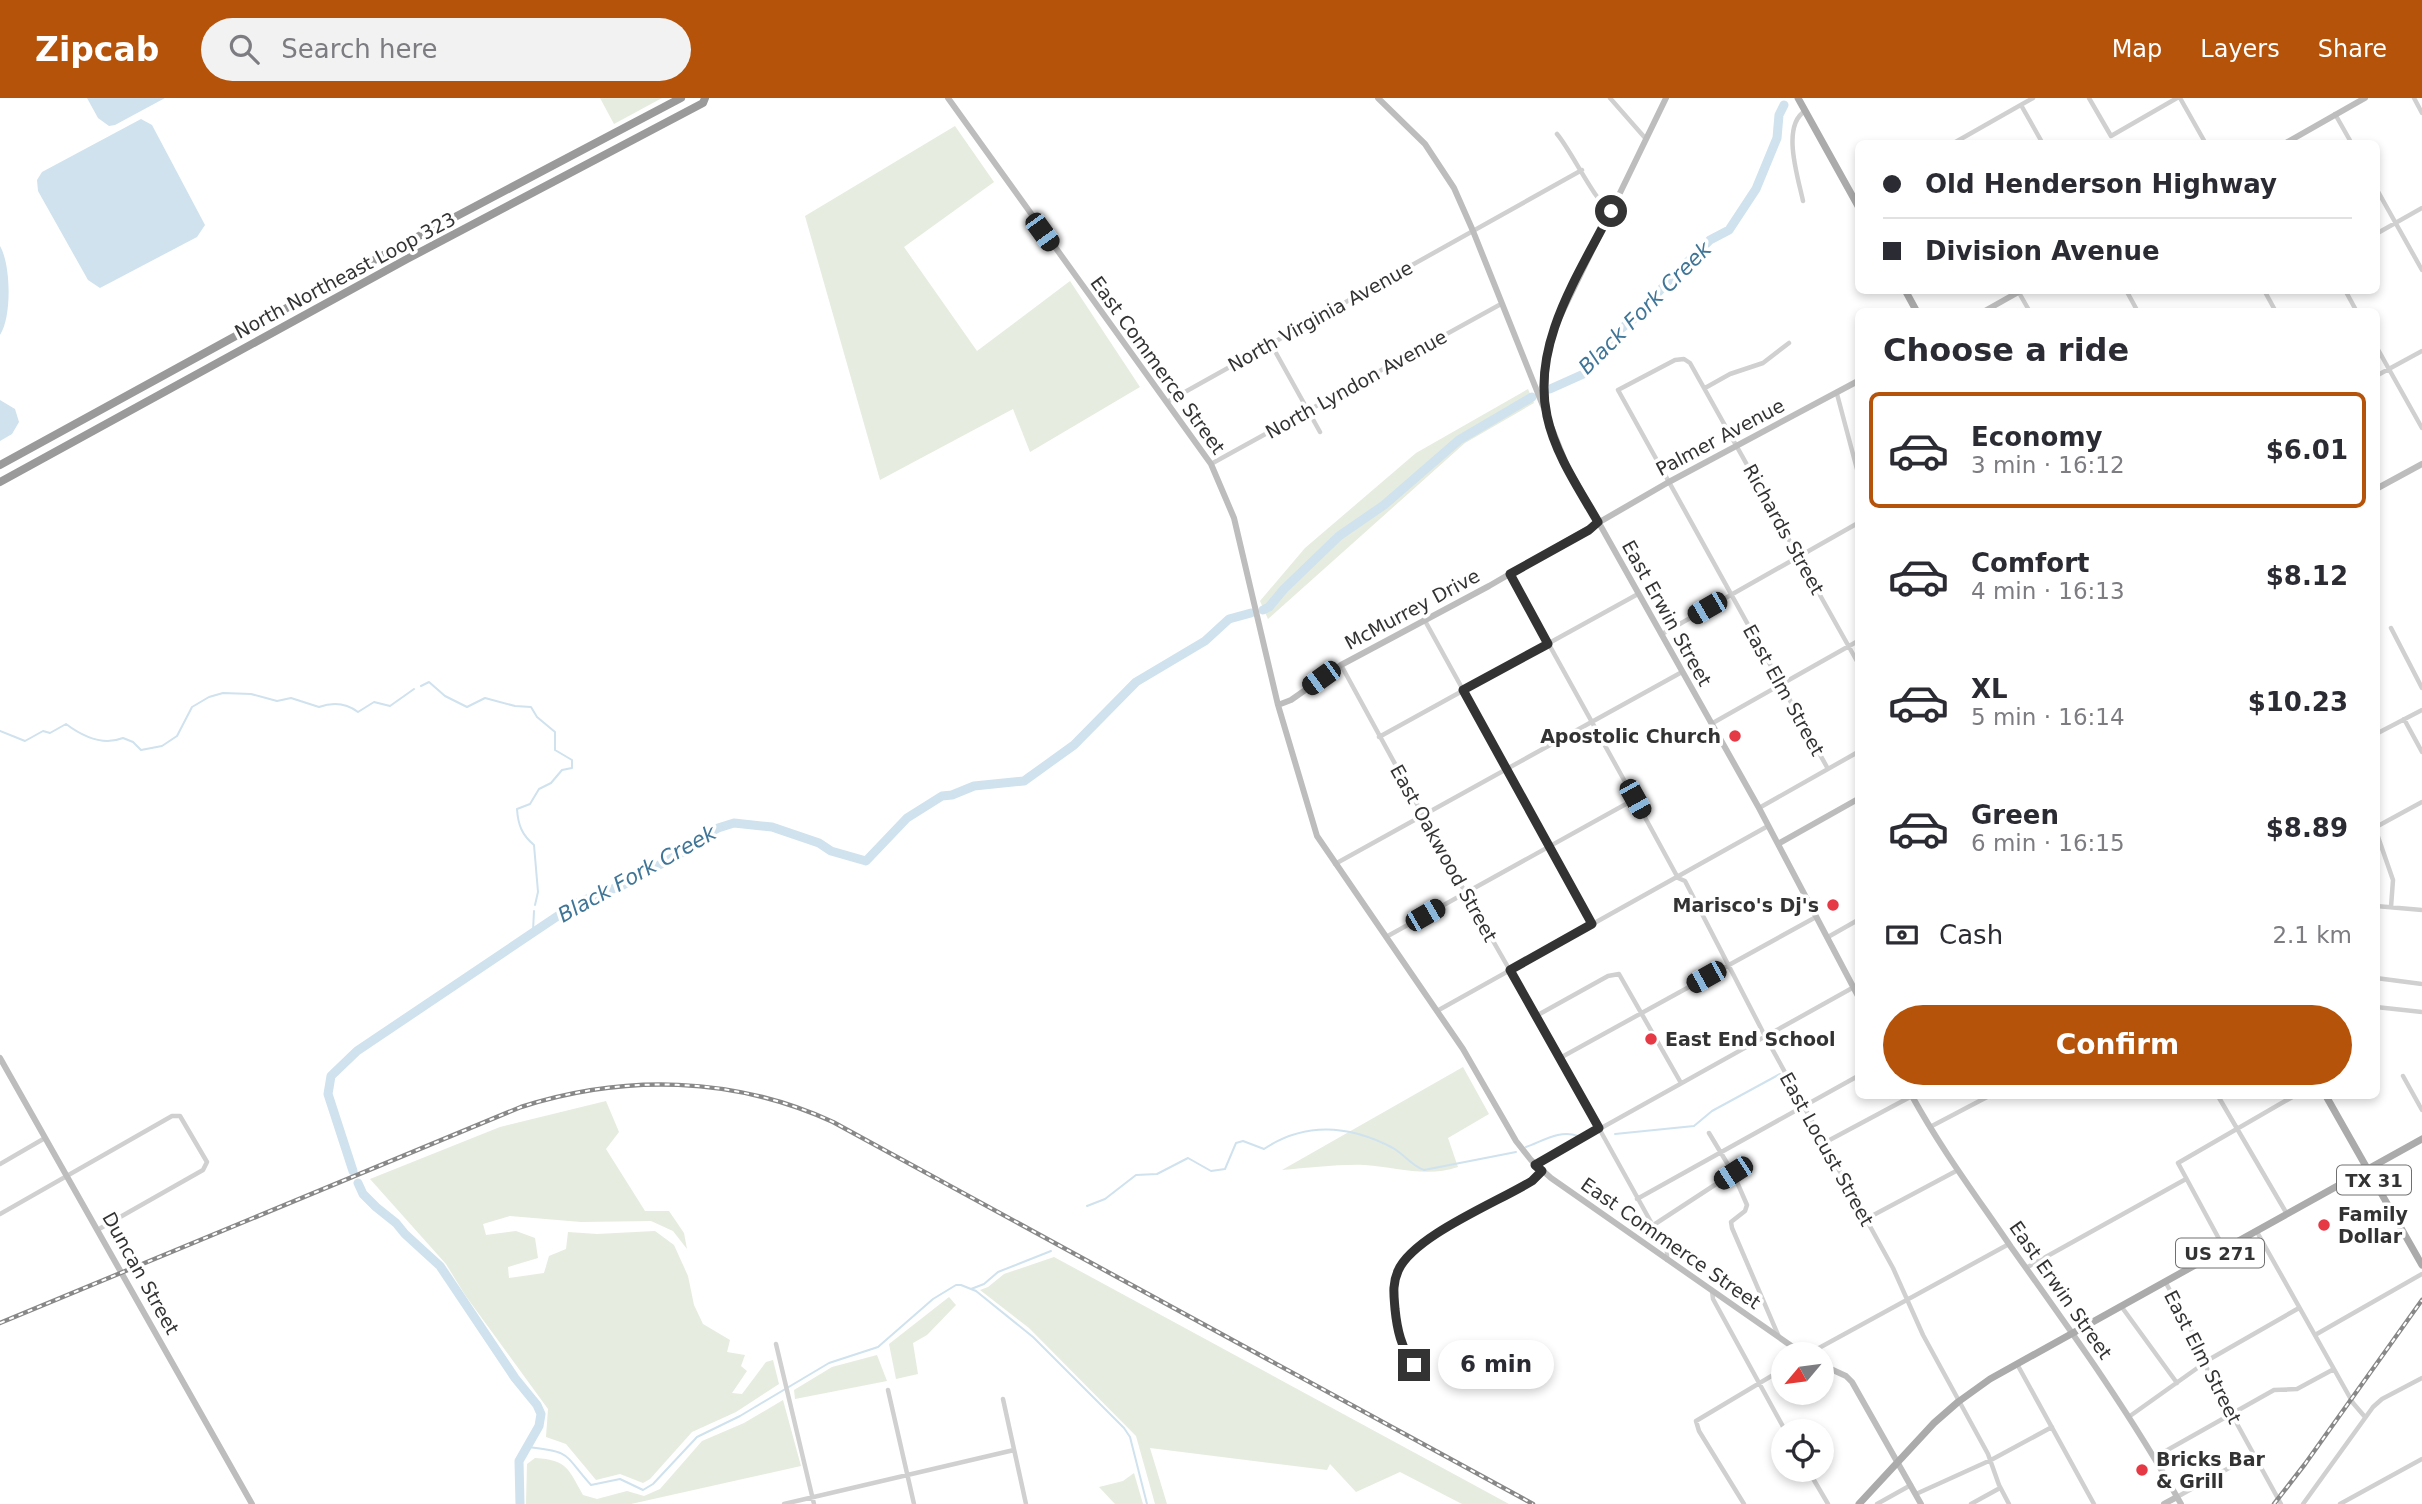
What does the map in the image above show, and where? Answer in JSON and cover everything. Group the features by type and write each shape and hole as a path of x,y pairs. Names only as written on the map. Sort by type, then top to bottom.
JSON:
{"highway":[{"name":"North Northeast Loop 323","path":"0,465 400,246 681,98"},
{"name":"North Northeast Loop 323","path":"0,482 407,259 703,103 705,98"},
{"path":"561,162 567,174"},
{"path":"400,246 407,259"},
{"path":"229,340 236,352"},
{"path":"46,440 52,452"}],"main road":[{"path":"1797,98 1855,195"},
{"name":"TX 31","path":"2328,1099 2422,1265"},
{"path":"2367,1169 2422,1139"},
{"name":"US 271","path":"1859,1504 1923,1434 1958,1402 2017,1364 2367,1169"}],"street":[{"name":"East Commerce Street","path":"948,98 1211,464 1234,518 1278,705 1312,825 1335,864 1469,1059 1516,1142 1542,1171 1786,1342"},
{"name":"East Erwin Street","path":"1378,98 1418,135 1441,165 1473,232 1567,466 1759,808 1854,987"},
{"path":"1610,98 1640,135 1647,139"},
{"path":"1547,418 1544,396 1546,364 1560,314 1666,98"},
{"path":"1959,140 2033,98"},
{"path":"2089,98 2111,136 2179,98 2204,140"},
{"path":"2291,140 2365,98"},
{"path":"2414,98 2422,113"},
{"path":"2021,105 2041,140"},
{"path":"1803,201 1792,133 1797,117 1805,111"},
{"path":"2335,114 2349,140"},
{"path":"1557,134 1601,202 1611,211"},
{"name":"North Virginia Avenue","path":"1167,402 1582,170"},
{"path":"2380,195 2422,270"},
{"path":"2380,232 2422,208"},
{"path":"1990,308 2014,294"},
{"name":"North Lyndon Avenue","path":"1211,464 1501,304"},
{"path":"1705,388 1730,374 1763,363 1788,343"},
{"path":"1270,344 1320,432"},
{"path":"2380,374 2422,351"},
{"path":"2380,353 2422,428"},
{"name":"Richards Street","path":"1618,390 1667,363 1681,359 1688,361 1855,657"},
{"path":"1528,369 1538,371 1546,364"},
{"name":"Palmer Avenue","path":"1598,522 1737,444 1855,383"},
{"name":"East Elm Street","path":"1618,390 1667,483 1828,769"},
{"path":"1837,394 1855,464"},
{"path":"2380,487 2422,464"},
{"name":"McMurrey Drive","path":"1278,705 1295,697 1341,665 1510,574 1589,530 1598,522"},
{"path":"1662,634 1855,525"},
{"path":"1510,574 1629,789"},
{"path":"1379,737 1638,594"},
{"path":"1424,619 1592,924"},
{"path":"2391,628 2422,688"},
{"path":"1711,724 1855,643"},
{"name":"East Oakwood Street","path":"1341,665 1667,1251 1667,1261"},
{"path":"1335,864 1682,672"},
{"path":"2380,732 2422,710"},
{"path":"2404,719 2422,752"},
{"path":"1759,808 1855,754"},
{"name":"East Locust Street","path":"1549,845 1635,799 1678,878 1685,881 1765,1036 1893,1268 1958,1402 1991,1460 2000,1488 2009,1504"},
{"path":"1778,844 1855,801"},
{"path":"2380,827 2422,802"},
{"path":"1437,1011 1768,826"},
{"path":"2380,841 2393,880 2391,907"},
{"path":"1385,938 1549,845"},
{"path":"2380,906 2422,910"},
{"path":"1560,1058 1816,917"},
{"path":"1828,937 1855,922"},
{"path":"1536,1016 1608,976 1619,974 1681,1083"},
{"path":"2380,979 2422,984"},
{"path":"1535,1165 1854,987"},
{"path":"2380,1007 2422,1012"},
{"name":"Duncan Street","path":"0,1058 252,1504"},
{"path":"2403,1076 2422,1110"},
{"path":"1637,1199 1855,1078"},
{"path":"1824,1143 1906,1099"},
{"name":"East Erwin Street","path":"1914,1099 1958,1170 2130,1416 2181,1504"},
{"path":"1930,1128 1983,1099"},
{"path":"2220,1099 2288,1214"},
{"path":"2225,1250 2178,1163 2289,1099"},
{"path":"0,1214 177,1115 182,1118 203,1154 205,1167 99,1229"},
{"path":"1709,1133 1733,1173 1747,1205 1745,1211 1731,1222 1732,1228 1780,1338"},
{"path":"0,1164 46,1138"},
{"path":"1866,1219 1958,1170"},
{"path":"1419,1370 1405,1353 1397,1326 1394,1287 1400,1266 1413,1252 1438,1234 1528,1183 1542,1171"},
{"path":"1652,1226 1733,1173"},
{"path":"2026,1268 2186,1179"},
{"path":"2257,1232 2334,1369 2365,1417"},
{"path":"1828,1342 2009,1244"},
{"path":"2315,1335 2422,1274"},
{"name":"East Elm Street","path":"2166,1283 2196,1339 2204,1363 2281,1504"},
{"path":"1712,1291 1713,1299 1779,1419"},
{"path":"2122,1306 2177,1382"},
{"path":"2130,1416 2204,1363 2299,1308"},
{"path":"776,1343 814,1504"},
{"path":"2017,1364 2094,1504"},
{"path":"2155,1457 2274,1390 2297,1389 2334,1369"},
{"path":"1834,1371 1852,1382 1921,1504"},
{"path":"1744,1504 1699,1431 1696,1421 1771,1376"},
{"path":"2303,1504 2379,1401 2422,1378"},
{"path":"888,1390 914,1504"},
{"path":"1003,1399 1026,1504"},
{"path":"1916,1494 1991,1460 2052,1427"},
{"path":"784,1504 1014,1450"},
{"path":"2164,1504 2253,1454"},
{"path":"2340,1504 2422,1460"},
{"path":"1815,1482 1828,1504"},
{"path":"1877,1504 1911,1485"},
{"path":"1971,1504 2000,1488"}],"shaded area":[{"path":"600,98 662,98 614,124"},
{"path":"955,126 994,182 904,247 977,351 1070,281 1140,387 1030,452 1013,409 880,480 805,216"},
{"path":"1528,389 1534,403 1465,443 1268,619 1260,601 1305,548 1416,453"},
{"path":"1463,1067 1489,1114 1448,1138 1458,1167 1434,1172 1355,1165 1282,1170"},
{"path":"606,1101 619,1132 606,1149 645,1211 669,1211 684,1233 687,1249 673,1231 651,1221 581,1222 510,1216 483,1224 486,1235 516,1231 535,1238 538,1258 508,1267 509,1278 544,1273 549,1256 566,1249 568,1232 597,1234 655,1231 674,1245 688,1276 694,1305 703,1324 730,1340 727,1352 745,1355 741,1366 747,1371 732,1393 742,1394 766,1362 773,1360 779,1384 736,1412 692,1432 650,1479 643,1483 620,1474 596,1480 566,1444 546,1437 548,1409 465,1295 446,1264 370,1179 500,1127"},
{"path":"1054,1257 1509,1504 1462,1504 1400,1472 1356,1492 1330,1464 1327,1470 1150,1448 1167,1504 1155,1504 1136,1436 1029,1328 980,1290 1004,1274"},
{"path":"949,1297 956,1305 927,1335 913,1343 918,1374 896,1379 889,1344"},
{"path":"877,1355 887,1381 795,1399 794,1390 832,1367"},
{"path":"783,1400 801,1466 631,1504 526,1504 527,1464 535,1458 561,1464 583,1495 597,1499 627,1491 644,1496 660,1489 702,1441 744,1423"},
{"path":"1134,1473 1143,1504 1115,1504 1099,1487 1123,1481"}],"water":[{"path":"87,98 165,98 109,126 98,118"},
{"path":"141,119 152,125 205,225 197,237 100,288 88,280 38,191 37,180 42,172"},
{"path":"0,246 6,265 9,291 7,316 0,335"},
{"path":"0,400 15,409 19,422 12,434 0,441"}],"waterway":[{"name":"Black Fork Creek","path":"1550,389 1588,372 1618,331 1635,318 1710,240 1729,230 1756,189 1777,138 1779,115 1784,105"},
{"name":"Black Fork Creek","path":"1263,610 1339,536 1384,505 1459,440 1532,397"},
{"name":"Black Fork Creek","path":"353,1171 328,1094 331,1076 357,1051 577,903 623,885 690,848 707,834 734,823 772,827 819,843 831,851 866,861 907,818 942,796 974,786 1024,781 1074,745 1136,682 1205,641 1229,619 1251,613"},
{"path":"421,686 429,682 445,696 467,707 485,698 531,707 537,717 555,732 555,750 572,760 572,768 562,770 551,783 539,789 530,804 517,809 521,829 534,845 538,892 535,905"},
{"path":"0,731 25,741 43,731 50,733 66,724 93,739 108,741 123,738 133,742 141,750 162,746 177,736 192,707 209,697 223,693 251,694 277,701 291,698 319,707 339,704 358,712 374,702 390,706 414,689"},
{"path":"533,931 534,911"},
{"path":"1615,1134 1694,1126 1712,1111 1780,1074"},
{"path":"1087,1206 1105,1199 1136,1175 1157,1174 1188,1158 1211,1171 1225,1169 1236,1143 1243,1141 1264,1149 1280,1140 1312,1130 1344,1131 1377,1140 1424,1170 1516,1152"},
{"path":"1526,1147 1558,1135 1578,1136"},
{"name":"Black Fork Creek","path":"358,1183 363,1194 440,1266 515,1378 537,1405 541,1414 539,1426 519,1461 520,1504"},
{"path":"971,1289 984,1284 998,1272 1051,1251"},
{"path":"528,1447 566,1456 591,1485 620,1479 643,1490 653,1484 697,1437 740,1416 829,1363 878,1347 933,1299 956,1285 961,1285 976,1291 1033,1337 1124,1428 1130,1437 1147,1504"}],"railway":[{"path":"0,1323 521,1107 560,1096 639,1085 717,1088 795,1107 833,1122 1533,1504"},
{"path":"2274,1504 2422,1300"}],"place":[{"name":"Apostolic Church","path":"1735,736"},
{"name":"Marisco's Dj's","path":"1833,905"},
{"name":"East End School","path":"1651,1039"},
{"name":"Family Dollar","path":"2324,1225"},
{"name":"Bricks Bar & Grill","path":"2142,1470"}],"route":[{"path":"1414,1365 1405,1353 1397,1326 1394,1295 1400,1266 1413,1252 1438,1234 1532,1181 1542,1171 1535,1165 1599,1128 1510,970 1592,924 1463,690 1548,644 1510,574 1589,530 1598,522 1554,438 1547,418 1544,377 1555,327 1611,211"}]}
